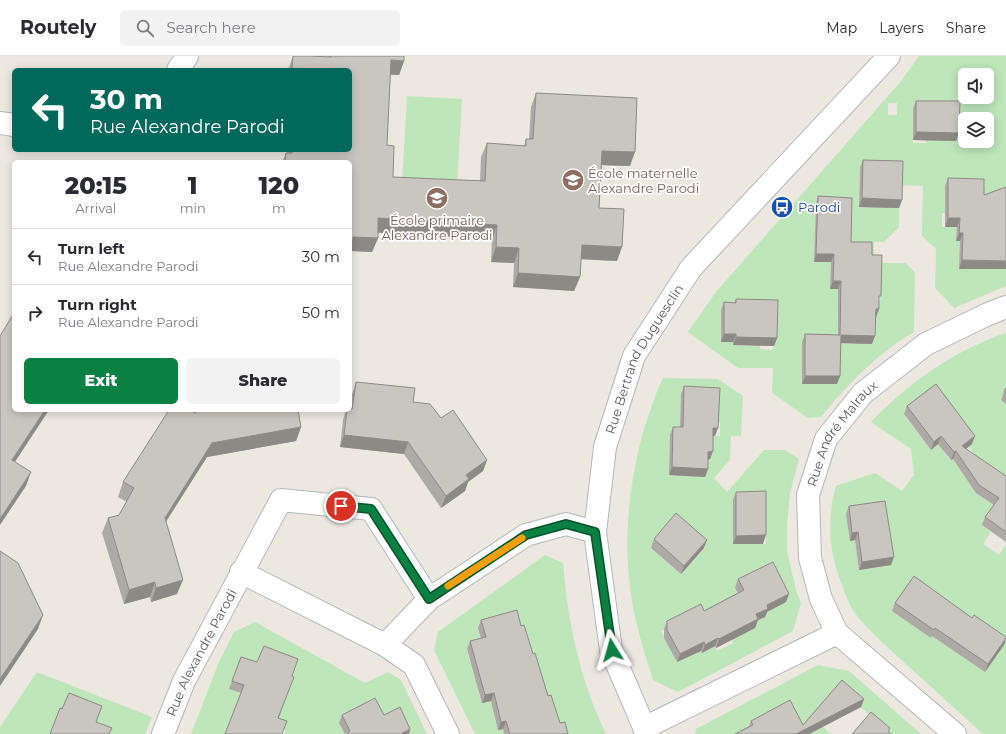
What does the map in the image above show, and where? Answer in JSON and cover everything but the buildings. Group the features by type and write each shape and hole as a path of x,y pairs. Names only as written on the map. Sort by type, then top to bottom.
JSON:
{"street":[{"path":"179,68 187,56"},
{"name":"Rue Bertrand Duguesclin","path":"645,731 612,650 595,532 605,447 634,356 691,268 889,56"},
{"path":"0,124 12,124"},
{"name":"Rue André Malraux","path":"955,734 837,633 820,599 810,558 808,495 826,439 863,393 926,344 1006,307"},
{"name":"Rue Alexandre Parodi","path":"162,734 184,681 241,572 281,500 371,509 429,599"},
{"path":"385,644 429,599 526,535 566,524 595,532"},
{"path":"241,572 385,644 414,665 448,734"},
{"path":"645,731 837,633"}],"green space":[{"path":"919,56 1006,56 1006,244 945,186 945,213 942,213 942,227 957,227 957,241 960,241 1006,269 1006,286 954,308 935,288 936,249 922,236 923,186 899,185 860,168 859,204 899,208 899,227 884,242 874,242 874,263 848,250 816,204 814,261 831,262 830,288 842,289 838,303 838,357 841,356 841,343 872,344 873,317 876,317 876,304 880,304 881,291 879,263 906,263 915,273 914,332 876,359 852,381 821,417 808,418 772,393 773,368 738,368 688,332 716,292 902,80","holes":["888,103 897,103 897,115 888,115","913,109 956,141 926,140 926,143 913,143","733,342 774,342 773,350 760,349 760,346 733,345"]},
{"path":"407,96 462,99 457,187 402,185"},
{"path":"1006,333 1006,392 1001,400 1006,404 1006,486 996,506 982,525 991,532 983,544 999,555 1006,545 1006,734 983,734 886,646 863,623 851,607 838,575 830,537 831,512 836,486 875,473 902,491 914,475 911,449 871,422 901,394 933,369 987,340","holes":["904,415 969,447 976,456 959,468 953,459 950,460 938,444 931,450","855,540 891,565 859,570"]},
{"path":"663,378 718,379 743,396 741,436 731,436 730,460 714,478 727,492 764,450 785,450 799,459 790,493 787,524 787,551 796,590 801,603 793,631 678,692 653,680 633,607 628,562 628,517 638,451 644,429","holes":["681,395 716,396 716,422 720,423 720,436 710,436 710,459 705,460 705,477 669,475 670,435 680,435","733,500 763,500 763,531 766,532 766,544 733,544","673,522 693,538 695,537 706,547 681,574 651,548","771,571 786,602 764,613 765,617 753,622 755,628 732,639 733,643 717,651 715,646 703,653 701,651 677,662 661,631 698,613 701,619 741,599 736,588"]},
{"path":"545,555 563,563 568,607 582,672 606,734 563,734 478,629 483,646 467,650 470,662 490,657 482,691 478,692 483,703 498,699 513,726 515,734 475,734 434,650 438,632"},
{"path":"255,622 365,683 388,672 401,680 427,734 405,734 397,715 340,723 345,734 284,734 286,730 273,725 245,695 242,734 191,734 219,662 234,632"},
{"path":"818,665 849,671 921,734 885,734 870,715 839,689 813,718 831,734 800,734 759,720 747,726 750,733 748,734 695,734 696,729"},
{"path":"37,672 152,717 145,734 102,734 59,717 50,734 0,734 0,727"}],"slow traffic":[{"path":"448,586 522,538"}],"place":[{"name":"École maternelle Alexandre Parodi","path":"573,180"},
{"name":"École primaire Alexandre Parodi","path":"437,198"},
{"name":"Parodi","path":"782,207"}],"route":[{"path":"341,506 371,509 429,599 526,535 566,524 595,532 612,650"}]}
